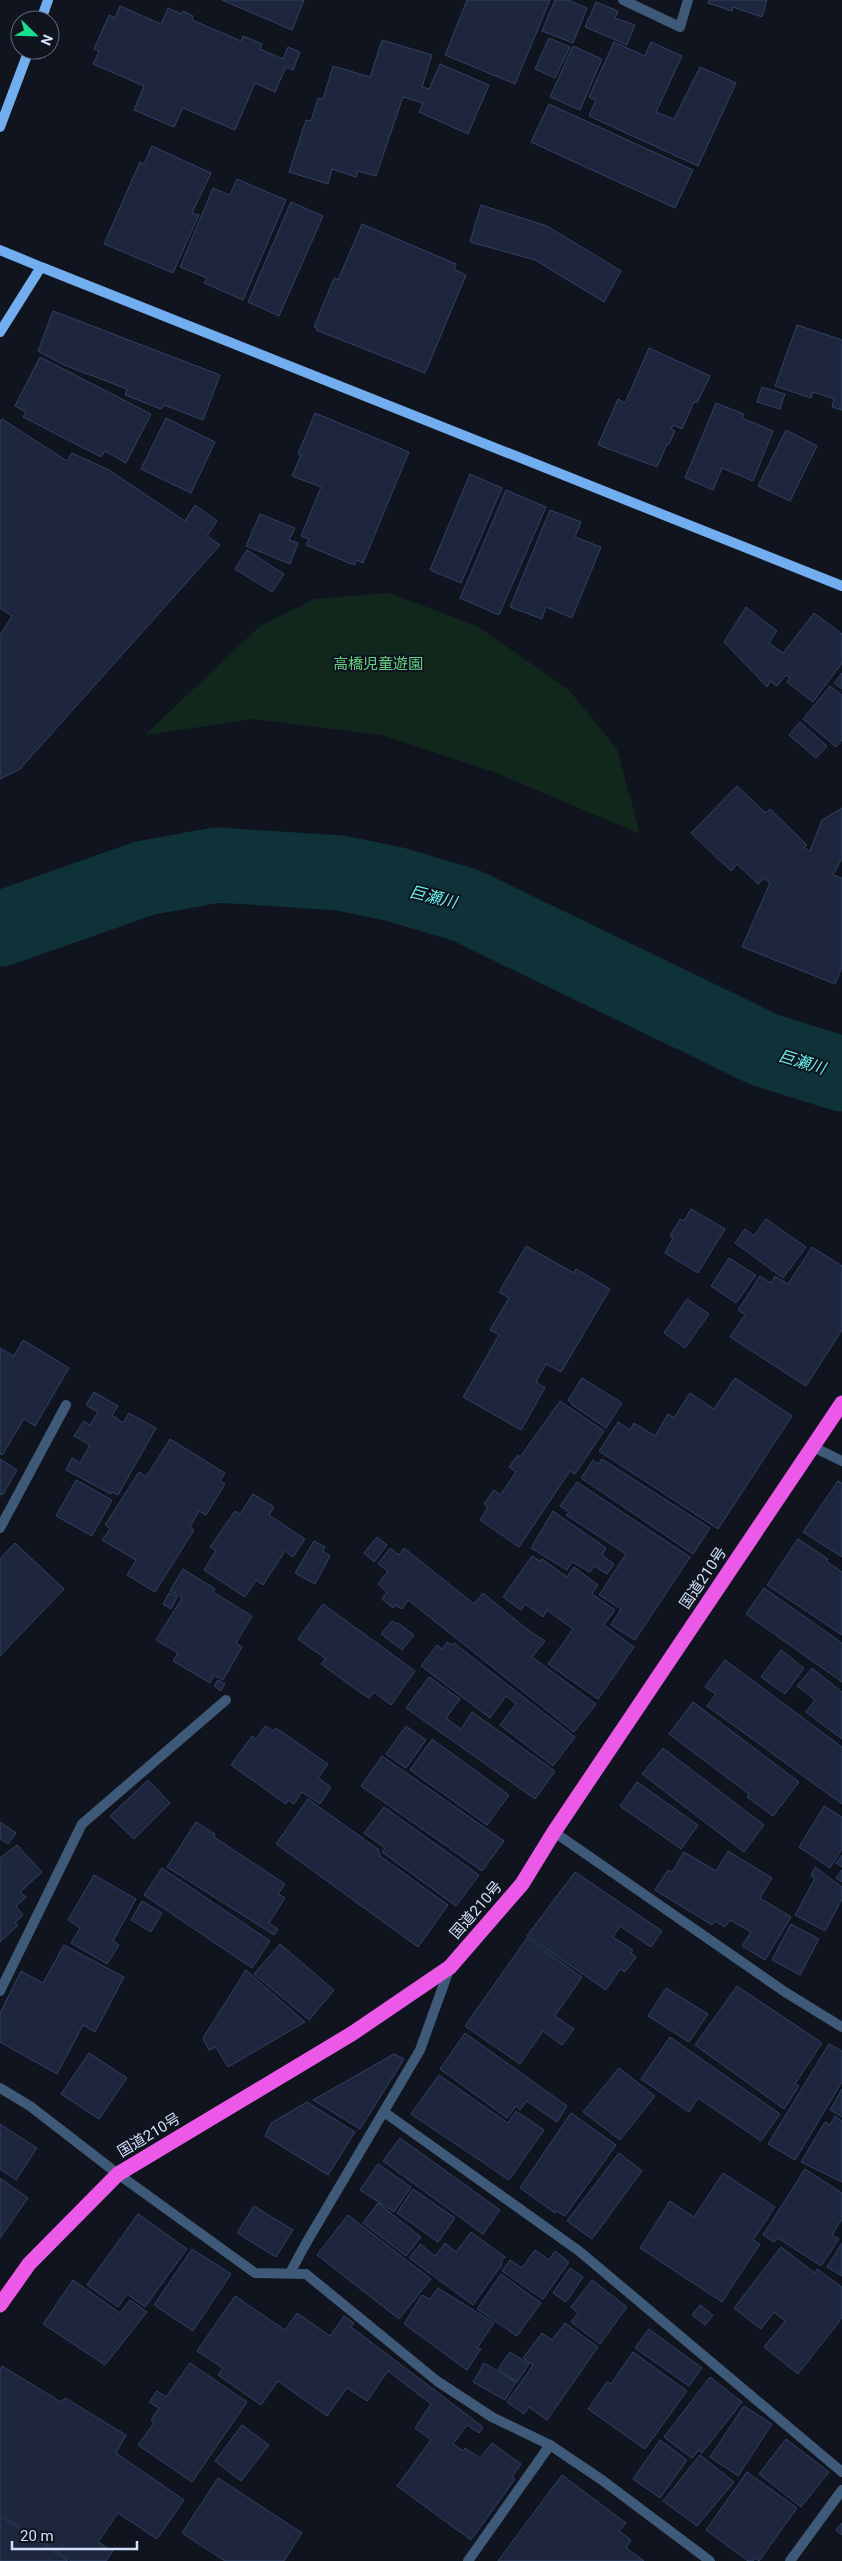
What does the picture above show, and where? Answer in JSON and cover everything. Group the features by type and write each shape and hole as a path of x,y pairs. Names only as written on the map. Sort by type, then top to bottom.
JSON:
{"highway":[{"name":"国道210号","path":"0,2305 28,2264 118,2174 352,2033 450,1967 522,1884 554,1832 842,1403"}],"street":[{"path":"624,0 680,27 688,0"},
{"path":"0,127 25,60"},
{"path":"0,250 842,586"},
{"path":"0,332 41,267"},
{"path":"0,1528 66,1405"},
{"path":"813,1448 842,1460"},
{"path":"0,1991 82,1824 226,1700"},
{"path":"554,1832 785,1992 842,2027"},
{"path":"290,2273 420,2050 450,1967"},
{"path":"0,2088 30,2106 118,2174 255,2273 306,2274 437,2381 492,2417 550,2444 602,2480 710,2561"},
{"path":"384,2112 579,2251 842,2472"},
{"path":"468,2561 550,2444"},
{"path":"790,2561 842,2490"}],"green space":[{"name":"高橋児童遊園","path":"389,593 477,626 569,690 617,749 640,834 494,772 382,735 254,719 145,735 260,626 315,599"}],"building":[{"path":"222,0 304,0 292,30"},
{"path":"467,0 550,0 515,84 445,55"},
{"path":"555,0 568,0 587,8 573,43 542,31"},
{"path":"709,0 767,0 762,17 733,7 732,11 708,3"},
{"path":"596,2 618,11 615,18 635,25 627,45 585,27"},
{"path":"120,6 161,24 168,8 181,14 183,11 193,16 192,20 241,41 243,36 262,44 260,49 283,59 288,47 300,52 293,70 286,67 275,92 255,83 235,130 183,108 174,127 134,110 144,86 93,64 99,51 94,49 109,15 115,18"},
{"path":"549,38 570,47 555,78 535,69"},
{"path":"382,40 432,55 422,87 429,89 440,64 489,85 468,134 419,112 423,103 403,97 376,176 358,171 356,177 332,169 328,184 289,172 306,120 311,121 318,98 323,99 333,66 370,77"},
{"path":"614,42 645,56 651,42 682,56 656,112 674,119 700,67 736,83 698,166 589,116 596,100 589,97"},
{"path":"573,46 602,59 580,110 550,97"},
{"path":"549,104 693,170 675,208 531,142"},
{"path":"152,146 211,173 192,213 199,215 173,273 104,244 140,162 144,164"},
{"path":"237,179 286,200 243,300 204,283 207,278 180,267 213,188 230,195"},
{"path":"291,202 323,216 279,316 248,302"},
{"path":"481,205 547,226 621,271 604,302 535,260 470,242"},
{"path":"362,224 456,264 454,269 466,275 425,373 316,330 317,328 314,327 334,278 338,280"},
{"path":"53,311 220,375 203,420 164,405 161,409 125,395 127,389 64,365 38,351"},
{"path":"797,325 842,340 842,410 832,407 834,399 813,392 811,398 775,386"},
{"path":"649,348 710,376 697,403 694,402 682,429 673,425 671,429 675,431 657,467 598,445 618,399 625,403"},
{"path":"40,357 151,414 126,463 105,451 101,457 23,417 26,412 15,406"},
{"path":"762,387 785,394 780,409 757,402"},
{"path":"716,403 744,414 742,418 773,431 753,481 722,468 713,490 685,478"},
{"path":"315,413 409,452 363,563 357,560 354,565 306,545 309,539 301,536 321,487 292,476 301,455 298,454"},
{"path":"166,418 215,442 191,493 141,469"},
{"path":"2,419 67,461 72,453 109,470 185,521 195,505 217,521 207,536 220,545 20,769 0,779 0,635 12,616 0,608 0,422"},
{"path":"786,430 817,446 790,501 758,486"},
{"path":"470,474 502,488 461,583 430,570"},
{"path":"506,490 546,507 499,615 460,598"},
{"path":"550,510 581,522 575,537 601,547 572,618 546,607 542,619 510,607"},
{"path":"260,514 295,528 289,540 298,543 290,564 246,546"},
{"path":"247,550 284,574 272,592 235,569"},
{"path":"746,607 777,631 769,643 783,653 814,613 842,634 842,663 813,702 787,682 790,678 786,675 777,686 770,681 767,687 724,642"},
{"path":"842,673 842,689 834,683"},
{"path":"830,686 842,695 842,740 836,747 803,719"},
{"path":"800,722 827,746 816,758 789,735"},
{"path":"737,786 766,813 770,809 807,845 804,848 810,851 822,820 842,808 842,858 833,875 842,878 842,967 835,984 742,947 770,883 764,878 758,884 737,864 731,871 691,833"},
{"path":"691,1209 725,1229 698,1273 665,1253 673,1238 670,1236 680,1219 684,1221"},
{"path":"766,1219 806,1247 783,1278 735,1243 745,1229 754,1236"},
{"path":"526,1246 574,1273 576,1269 610,1289 561,1372 546,1364 536,1382 545,1388 521,1430 463,1397 499,1335 490,1330 509,1298 499,1292"},
{"path":"812,1247 842,1266 842,1330 806,1386 730,1337 745,1315 738,1310 760,1276 771,1283 775,1276 788,1284"},
{"path":"729,1258 756,1275 736,1303 711,1286"},
{"path":"687,1299 709,1314 685,1348 664,1333"},
{"path":"23,1340 69,1368 35,1426 24,1419 2,1455 0,1454 0,1348 14,1356"},
{"path":"582,1378 622,1403 606,1428 568,1400"},
{"path":"735,1378 792,1416 718,1529 599,1451 618,1422 630,1430 634,1423 655,1436 668,1414 674,1418 690,1393 714,1409"},
{"path":"94,1392 118,1406 112,1415 123,1423 129,1413 156,1428 118,1495 112,1492 111,1494 66,1470 72,1458 80,1463 90,1445 74,1436 84,1421 90,1425 98,1412 86,1405"},
{"path":"560,1401 604,1431 575,1474 570,1471 519,1547 480,1520 488,1507 484,1504 494,1490 500,1495 516,1472 509,1467 518,1455 520,1457"},
{"path":"170,1439 225,1473 220,1481 225,1484 206,1515 199,1511 190,1527 194,1530 155,1592 127,1575 136,1560 102,1540 110,1529 105,1525 139,1472 146,1477"},
{"path":"0,1459 17,1470 3,1494 0,1495"},
{"path":"602,1459 710,1528 693,1554 581,1478 593,1460 598,1464"},
{"path":"76,1480 112,1500 92,1536 56,1516"},
{"path":"838,1481 842,1483 842,1557 803,1532"},
{"path":"577,1482 690,1557 635,1640 611,1625 621,1609 599,1595 626,1554 566,1515 569,1512 560,1506"},
{"path":"253,1494 274,1507 269,1515 305,1539 293,1557 285,1551 263,1585 256,1580 245,1597 204,1570 216,1550 210,1547 235,1511 240,1514"},
{"path":"553,1511 606,1548 602,1555 614,1564 607,1574 594,1566 590,1572 572,1562 567,1570 531,1548"},
{"path":"377,1537 387,1545 374,1562 364,1553"},
{"path":"798,1539 828,1559 826,1561 842,1572 842,1635 767,1585"},
{"path":"314,1541 325,1547 323,1551 330,1556 315,1584 295,1573"},
{"path":"15,1543 64,1589 0,1656 0,1559"},
{"path":"390,1548 399,1555 404,1548 474,1604 483,1593 528,1630 545,1641 532,1657 596,1704 574,1732 408,1600 402,1609 395,1605 393,1608 382,1599 387,1592 378,1584 388,1571 378,1564"},
{"path":"532,1556 540,1561 542,1559 567,1577 574,1567 598,1585 592,1594 615,1610 604,1625 634,1647 598,1699 548,1664 573,1629 547,1610 543,1617 525,1604 521,1610 503,1597"},
{"path":"183,1569 215,1589 213,1592 252,1616 236,1643 242,1647 223,1680 214,1675 210,1683 173,1661 178,1653 156,1640 182,1598 170,1591"},
{"path":"764,1588 842,1643 842,1682 746,1614"},
{"path":"169,1593 177,1597 171,1609 163,1604"},
{"path":"323,1604 415,1671 391,1705 374,1692 369,1698 361,1693 321,1664 326,1659 298,1639"},
{"path":"392,1621 398,1623 414,1635 402,1650 381,1634"},
{"path":"447,1642 452,1645 454,1643 575,1737 553,1766 500,1725 516,1704 506,1696 490,1718 421,1666 437,1645 442,1649"},
{"path":"781,1650 804,1668 785,1694 761,1677"},
{"path":"725,1660 842,1747 842,1804 707,1706 716,1694 705,1687"},
{"path":"812,1668 842,1692 842,1739 806,1712 815,1700 797,1686"},
{"path":"429,1677 460,1699 446,1718 461,1729 472,1712 555,1771 535,1799 406,1708"},
{"path":"218,1680 225,1684 221,1691 214,1686"},
{"path":"693,1702 799,1782 773,1816 747,1797 749,1794 669,1734"},
{"path":"265,1726 273,1731 276,1728 328,1764 318,1778 331,1787 320,1804 302,1792 294,1804 288,1800 286,1804 231,1765 252,1736 256,1739"},
{"path":"406,1726 426,1740 406,1768 386,1754"},
{"path":"432,1739 509,1795 487,1825 410,1770"},
{"path":"663,1748 764,1825 744,1852 642,1774"},
{"path":"382,1756 504,1841 482,1871 361,1786"},
{"path":"148,1780 170,1803 134,1839 110,1816"},
{"path":"637,1782 698,1825 681,1849 620,1806"},
{"path":"308,1799 378,1849 380,1856 448,1905 418,1947 276,1844"},
{"path":"824,1806 842,1817 842,1849 830,1868 799,1847"},
{"path":"384,1807 479,1875 456,1906 382,1852 385,1848 364,1833"},
{"path":"0,1822 16,1833 8,1844 0,1839"},
{"path":"196,1822 215,1834 214,1837 285,1884 278,1894 285,1898 269,1923 278,1929 274,1935 167,1867"},
{"path":"17,1845 42,1872 20,1892 26,1897 16,1906 23,1915 15,1923 18,1925 0,1942 0,1858"},
{"path":"728,1851 772,1878 760,1898 791,1917 765,1960 742,1946 751,1932 730,1920 725,1927 715,1921 712,1925 655,1890 668,1870 672,1872 684,1852 716,1871"},
{"path":"842,1855 842,1867 836,1863"},
{"path":"815,1867 842,1887 842,1899 825,1931 795,1915 815,1878 811,1876"},
{"path":"162,1868 270,1941 252,1968 144,1895"},
{"path":"842,1870 842,1882 836,1878"},
{"path":"575,1872 662,1931 651,1947 620,1926 613,1937 633,1950 631,1953 636,1957 625,1972 620,1969 606,1990 527,1936"},
{"path":"94,1875 136,1899 113,1941 119,1945 107,1964 71,1943 80,1928 68,1920"},
{"path":"142,1901 162,1913 151,1932 131,1920"},
{"path":"791,1924 819,1939 800,1975 772,1960"},
{"path":"527,1938 582,1977 555,2016 574,2029 562,2045 543,2031 520,2064 465,2026"},
{"path":"280,1944 334,1990 309,2020 254,1974"},
{"path":"64,1945 124,1977 95,2032 83,2025 57,2074 0,2042 0,2013 21,1971 43,1983"},
{"path":"246,1970 305,2022 228,2067 216,2047 209,2050 203,2038"},
{"path":"737,1986 822,2043 795,2084 799,2086 784,2109 695,2045"},
{"path":"666,1988 708,2014 689,2042 648,2016"},
{"path":"465,2033 567,2106 557,2122 527,2101 520,2110 516,2106 507,2118 440,2069"},
{"path":"670,2037 780,2114 761,2141 698,2098 689,2112 641,2079"},
{"path":"829,2044 842,2051 842,2082 795,2160 768,2144"},
{"path":"89,2053 127,2078 99,2119 61,2094"},
{"path":"394,2054 404,2059 360,2129 313,2100"},
{"path":"619,2068 655,2096 620,2140 583,2112"},
{"path":"439,2075 508,2123 516,2111 544,2130 509,2180 411,2114"},
{"path":"842,2089 842,2117 830,2110"},
{"path":"307,2102 355,2132 328,2175 265,2136 271,2123"},
{"path":"571,2113 616,2145 565,2216 556,2211 555,2213 520,2188"},
{"path":"835,2116 842,2121 842,2182 801,2162 825,2122 830,2125"},
{"path":"0,2124 37,2148 16,2180 0,2169"},
{"path":"400,2138 500,2210 483,2234 383,2161"},
{"path":"619,2153 642,2171 592,2239 567,2221"},
{"path":"378,2164 411,2187 394,2212 360,2190"},
{"path":"805,2169 842,2193 842,2219 832,2235 839,2239 821,2266 778,2238 774,2242 763,2235"},
{"path":"723,2173 775,2207 753,2240 760,2244 722,2302 640,2248 670,2201 694,2217"},
{"path":"0,2178 28,2198 0,2238"},
{"path":"413,2189 455,2218 438,2242 397,2213"},
{"path":"378,2203 421,2237 406,2256 363,2223"},
{"path":"254,2206 293,2230 276,2257 237,2233"},
{"path":"138,2214 187,2249 145,2307 127,2294 118,2307 87,2285"},
{"path":"348,2215 431,2279 399,2319 317,2255"},
{"path":"471,2232 505,2257 473,2305 409,2258 420,2244 435,2256 445,2243 456,2252"},
{"path":"842,2243 842,2276 827,2267"},
{"path":"781,2247 815,2273 817,2269 842,2287 842,2318 798,2374 764,2347 785,2321 774,2312 761,2329 734,2308"},
{"path":"192,2249 231,2274 193,2331 154,2305"},
{"path":"535,2250 549,2260 555,2251 569,2262 543,2299 502,2271 510,2260 522,2268"},
{"path":"570,2268 583,2277 566,2302 553,2293"},
{"path":"501,2274 541,2303 517,2336 477,2309"},
{"path":"73,2280 120,2313 130,2300 147,2312 105,2365 43,2324"},
{"path":"592,2280 627,2307 600,2344 571,2322 578,2313 571,2307"},
{"path":"438,2288 494,2323 477,2348 481,2349 467,2370 404,2324 422,2295 430,2299"},
{"path":"235,2296 285,2330 297,2313 330,2336 344,2316 354,2323 351,2327 483,2427 479,2433 467,2425 453,2444 463,2451 465,2448 480,2458 492,2443 521,2464 512,2477 515,2479 471,2540 397,2486 431,2440 415,2428 431,2404 388,2371 367,2401 347,2388 327,2416 278,2381 261,2405 218,2375 223,2368 197,2351"},
{"path":"700,2305 713,2315 705,2325 692,2315"},
{"path":"565,2323 598,2347 547,2420 529,2407 524,2414 507,2402 533,2365 523,2358 542,2333 552,2340"},
{"path":"649,2329 702,2368 689,2386 635,2348"},
{"path":"510,2352 529,2364 517,2382 498,2369"},
{"path":"633,2352 687,2391 645,2449 588,2409 607,2382 611,2384"},
{"path":"190,2363 247,2402 192,2482 138,2445 154,2423 151,2420 159,2408 149,2402 157,2391 166,2397"},
{"path":"484,2363 516,2382 505,2400 473,2382"},
{"path":"2,2366 61,2402 65,2398 126,2435 116,2453 184,2500 157,2539 118,2513 98,2542 113,2551 106,2561 71,2561 0,2514 0,2370"},
{"path":"710,2377 742,2402 702,2453 699,2450 692,2458 664,2437"},
{"path":"744,2406 772,2424 738,2476 710,2457"},
{"path":"242,2425 269,2445 241,2481 215,2461"},
{"path":"786,2439 829,2472 801,2507 759,2474"},
{"path":"660,2440 687,2460 660,2498 633,2479"},
{"path":"700,2455 734,2482 697,2526 663,2501"},
{"path":"747,2472 797,2508 759,2561 755,2558 753,2561 748,2561 706,2530"},
{"path":"562,2475 626,2523 619,2531 631,2540 626,2548 644,2561 498,2561"},
{"path":"218,2478 302,2533 284,2561 225,2561 182,2533"},
{"path":"0,2516 68,2561 0,2560"},
{"path":"842,2523 842,2535 836,2530"}],"waterway":[{"name":"巨瀬川","path":"0,929 145,878 217,865 340,873 394,884 465,905 765,1050 842,1074"}]}
